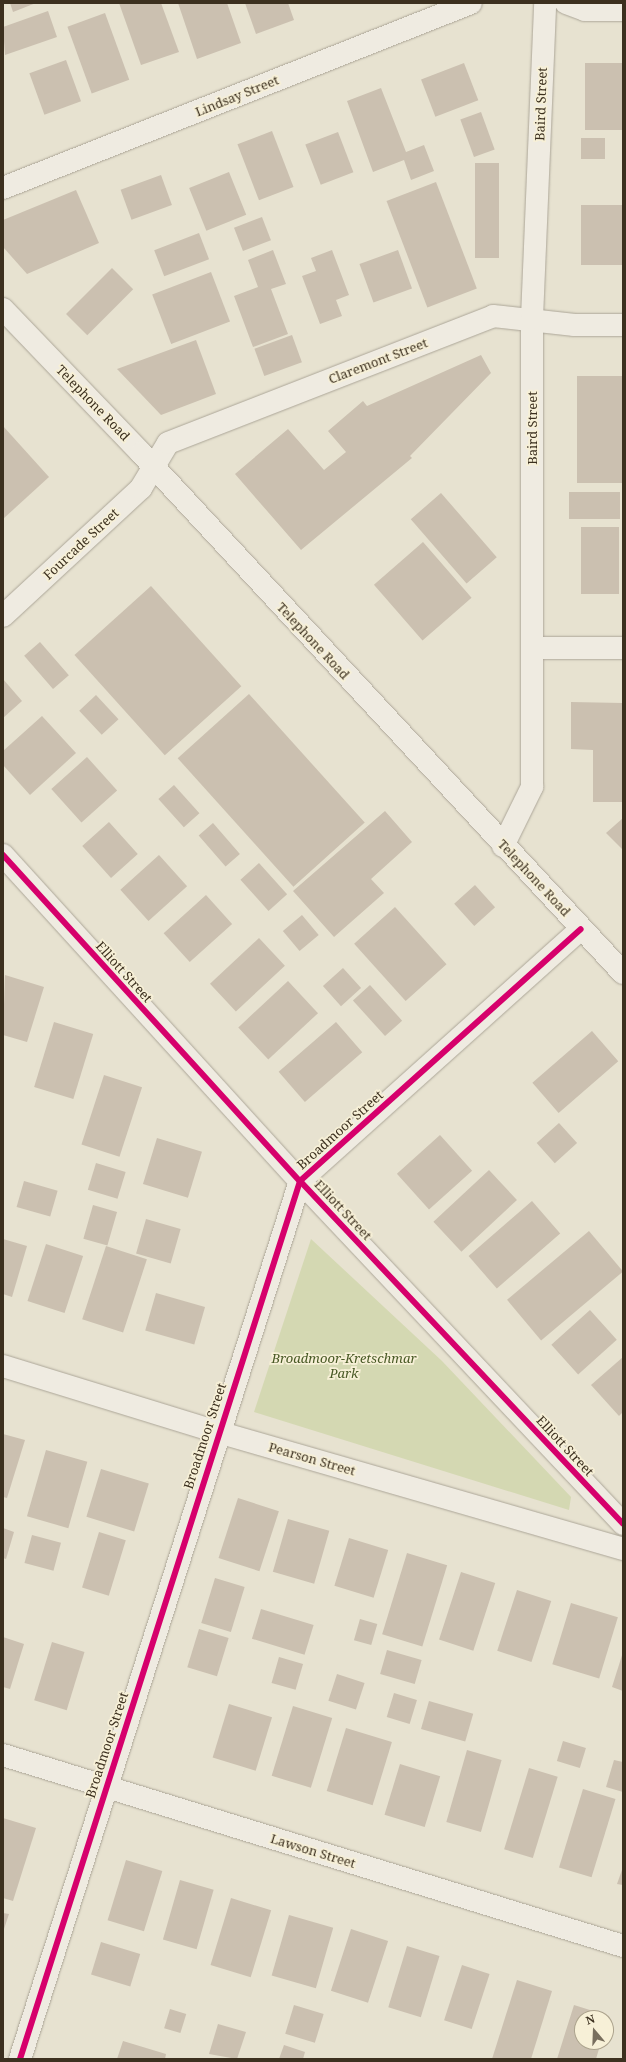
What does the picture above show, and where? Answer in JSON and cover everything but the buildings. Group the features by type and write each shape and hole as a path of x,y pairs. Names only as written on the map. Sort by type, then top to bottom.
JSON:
{"street":[{"name":"Lindsay Street","path":"3,188 472,3"},
{"name":"Baird Street","path":"503,846 532,787 532,318 545,3"},
{"path":"566,3 585,10 623,10"},
{"name":"Telephone Road","path":"3,309 154,467 503,846 581,929 621,968"},
{"name":"Claremont Street","path":"154,467 168,443 493,316 532,318 575,325 623,325"},
{"name":"Fourcade Street","path":"3,616 141,488 154,467"},
{"path":"532,648 623,648"},
{"name":"Elliott Street","path":"3,855 300,1181 623,1524"},
{"name":"Broadmoor Street","path":"20,2059 105,1786 300,1181 581,929"},
{"name":"Pearson Street","path":"3,1366 218,1432 623,1548"},
{"name":"Lawson Street","path":"3,1755 623,1946"}],"green space":[{"name":"Broadmoor-Kretschmar Park","path":"311,1239 442,1361 571,1497 569,1510 254,1412"}],"cycle path":[{"path":"3,855 300,1181 623,1524"},
{"path":"20,2059 300,1181 581,929"}]}
